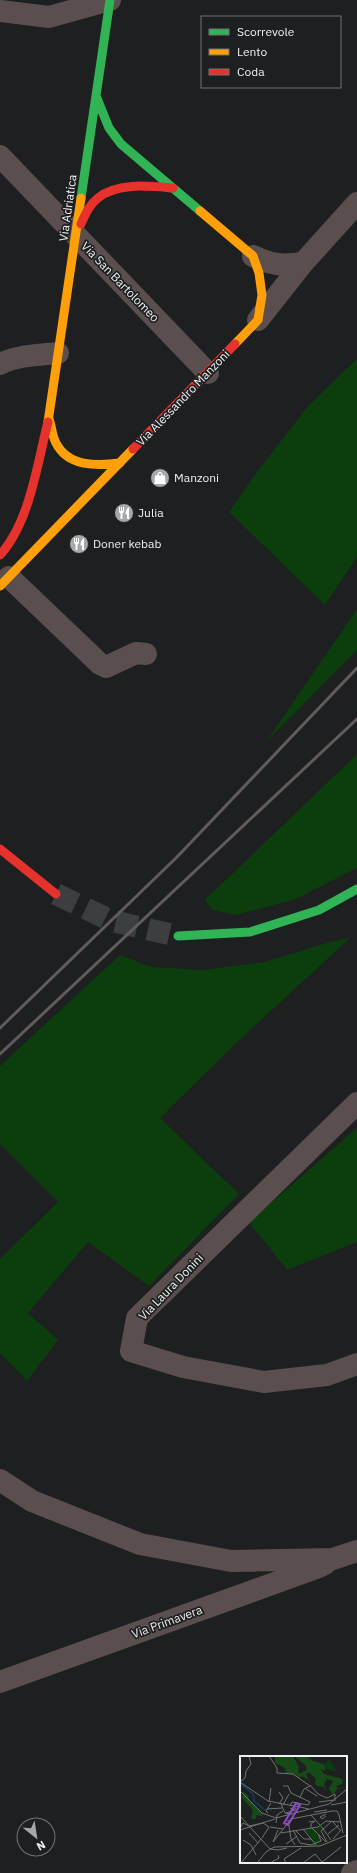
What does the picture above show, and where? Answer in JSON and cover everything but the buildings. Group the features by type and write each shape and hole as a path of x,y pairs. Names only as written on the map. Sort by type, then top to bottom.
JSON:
{"main road":[{"name":"Via Adriatica","path":"49,419 110,0"},
{"path":"96,96 110,128 121,144 253,256 261,275 263,297 258,320"},
{"path":"76,235 91,204 103,194 124,188 144,185 172,188"},
{"name":"Via Alessandro Manzoni","path":"4,582 258,320"},
{"path":"49,419 58,445 71,460 89,465 120,463"},
{"path":"0,555 9,545 26,511 49,419"},
{"path":"0,849 56,894"},
{"path":"178,936 250,932 319,910 357,889"}],"street":[{"path":"0,12 49,17 110,0"},
{"name":"Via San Bartolomeo","path":"0,156 208,373"},
{"name":"Via Alessandro Manzoni","path":"258,320 303,263 357,203"},
{"path":"253,256 269,264 284,266 303,263"},
{"path":"0,364 9,360 30,355 58,353"},
{"path":"4,582 100,664 106,667 136,653 146,654"},
{"name":"Via Laura Donini","path":"357,1103 137,1318 131,1352 183,1367 264,1382 327,1375 357,1364"},
{"path":"0,1480 32,1501 140,1544 231,1560 333,1559 357,1551"},
{"name":"Via Primavera","path":"0,1682 318,1568 333,1559"},
{"path":"352,1873 357,1871"}],"green space":[{"path":"357,359 357,557 325,605 229,512 257,472 308,406"},
{"path":"357,609 357,650 266,742"},
{"path":"357,754 357,868 296,899 236,915 212,910 205,900"},
{"path":"350,938 234,1045 160,1118 239,1194 149,1286 88,1242 28,1313 58,1340 27,1381 0,1353 0,1259 58,1202 0,1144 0,1066 120,955 152,967 203,970 264,962 330,942"},
{"path":"357,1128 357,1242 287,1270 249,1222"}],"tunnel":[{"path":"56,894 112,921 178,936"}],"railway":[{"path":"0,1028 177,857 357,668"},
{"path":"0,1054 357,719"}],"traffic: fast":[{"path":"81,198 110,0"},
{"path":"96,96 109,128 121,144 200,211"},
{"path":"178,936 250,932 319,910 357,889"}],"traffic: slow":[{"path":"48,422 81,198"},
{"path":"200,211 253,256 259,273 262,295 258,320 235,344"},
{"path":"49,419 56,443 61,451 68,457 75,461 84,463 102,465 120,463"},
{"path":"0,586 133,449"}],"traffic: jam":[{"path":"81,224 92,204 98,198 114,189 134,186 173,188"},
{"path":"133,449 235,344"},
{"path":"0,555 10,542 19,526 31,492 48,422"},
{"path":"0,849 56,894"}],"place":[{"name":"Manzoni","path":"160,478"},
{"name":"Julia","path":"124,513"},
{"name":"Doner kebab","path":"79,544"}]}
